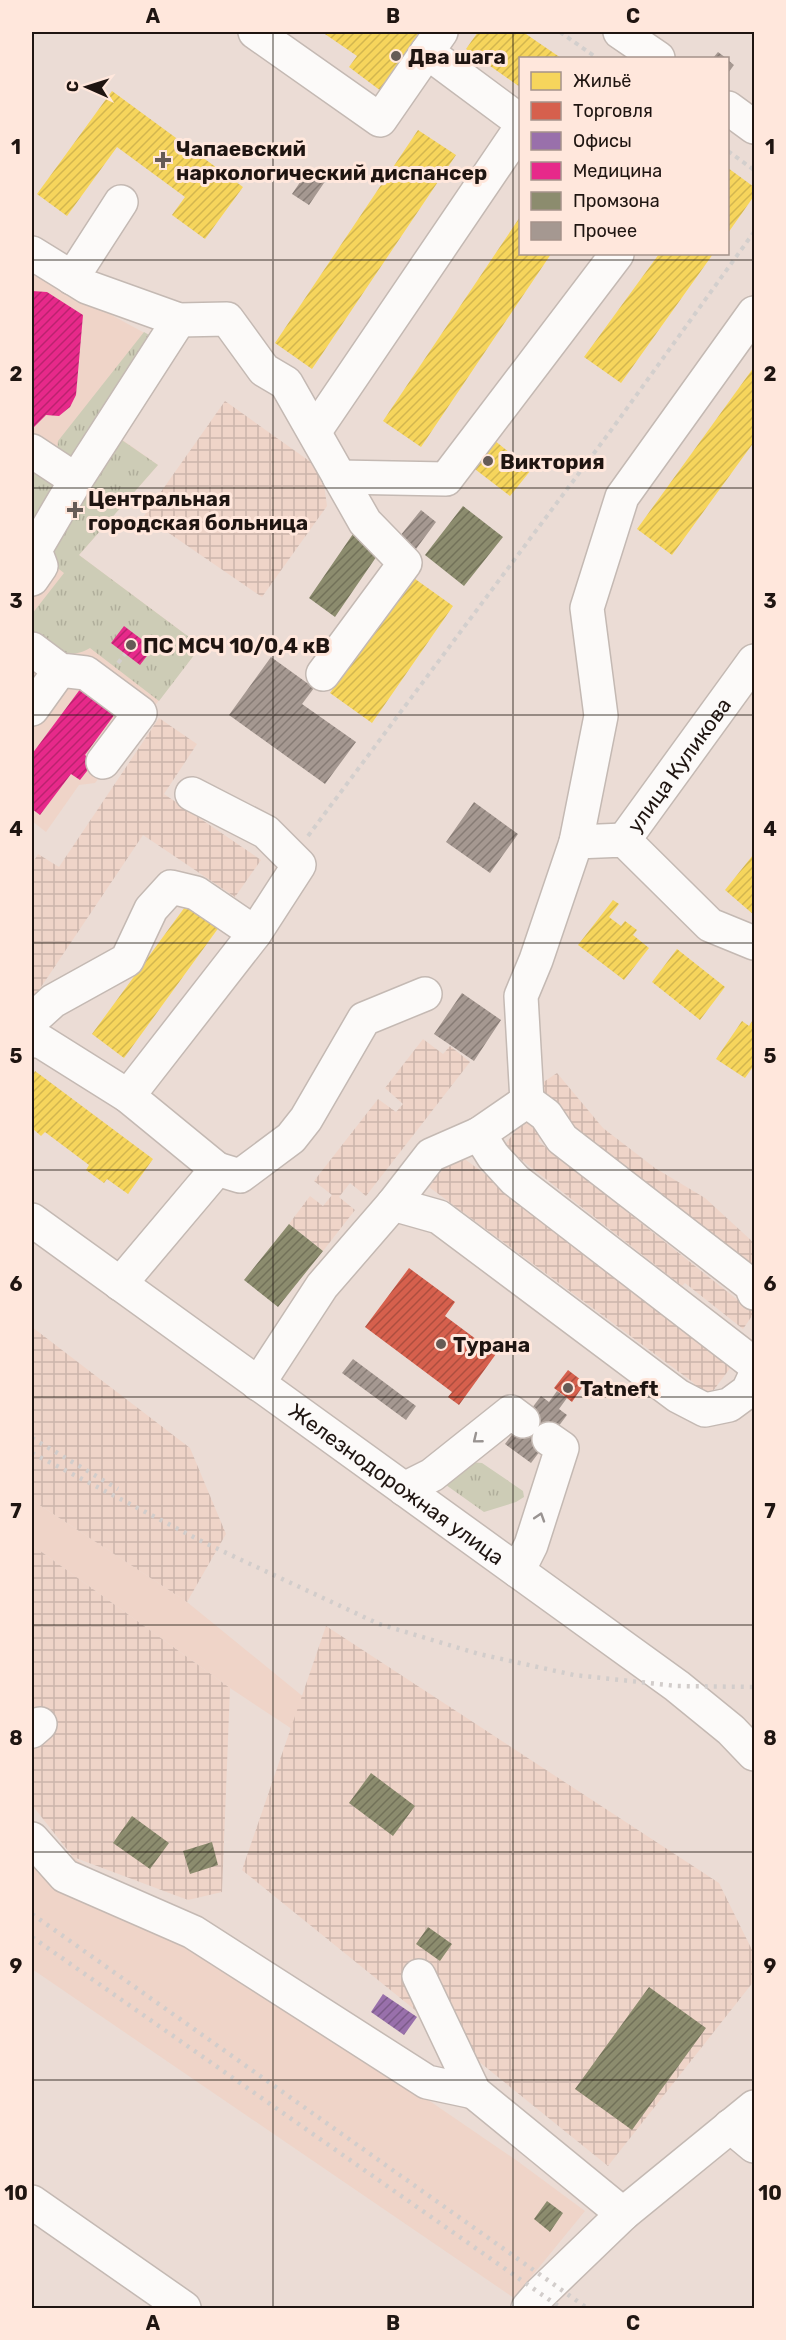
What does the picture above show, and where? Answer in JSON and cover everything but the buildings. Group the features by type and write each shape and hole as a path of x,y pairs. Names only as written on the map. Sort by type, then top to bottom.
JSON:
{"main road":[{"path":"255,32 380,120 434,42 519,120"},
{"path":"620,32 657,57"},
{"path":"729,109 754,127"},
{"path":"315,431 519,130"},
{"path":"72,278 121,202"},
{"path":"32,253 87,287 179,320 228,319 264,369 286,383 365,522 405,563 323,674"},
{"path":"339,477 446,479 616,255"},
{"path":"526,1101 521,996 536,960 576,842 601,716 587,609 622,497 754,313"},
{"path":"32,579 41,566 35,550 76,480 179,320"},
{"path":"32,451 76,480"},
{"path":"32,649 60,670 86,673 140,713 103,762"},
{"name":"улица Куликова","path":"624,840 754,661"},
{"path":"32,709 60,670"},
{"path":"128,1096 255,933 299,865 266,832 192,794"},
{"path":"576,842 624,840 710,925 754,943"},
{"path":"32,1020 54,1001 127,960 151,909 171,887 196,893 255,933"},
{"path":"32,1040 42,1042 128,1096 217,1169 240,1176 291,1138 306,1119 364,1019 425,994"},
{"path":"258,1384 322,1286 393,1204 431,1155 479,1134 526,1101"},
{"path":"526,1101 546,1115 562,1139 751,1286 754,1293"},
{"path":"479,1134 493,1156 515,1180 754,1364"},
{"path":"120,1284 217,1169"},
{"path":"393,1204 439,1217 678,1396 705,1410 729,1405 747,1391 754,1378"},
{"name":"Железнодорожная улица","path":"32,1220 677,1686 731,1730 754,1754"},
{"path":"404,1489 432,1475 511,1412 562,1448 531,1545 518,1571"},
{"path":"32,1839 65,1876 193,1932 427,2082 474,2092"},
{"path":"419,1976 474,2092 623,2214"},
{"path":"528,2308 623,2214 742,2116 754,2146"},
{"path":"32,2202 184,2308"}],"path":[{"path":"560,32 596,57"},
{"path":"729,152 754,170"},
{"path":"299,865 304,841 612,429 754,232"}],"shaded area":[{"name":"Центральная городская больница","path":"32,272 176,350 117,436 158,465 79,555 201,646 95,783 79,785 46,832 32,821"},
{"path":"225,401 322,470 327,506 262,597 144,516"},
{"path":"159,718 197,744 164,794 261,860 235,897 143,835 35,996 32,993 32,864 38,854 59,867"},
{"path":"423,1039 443,1054 450,1046 470,1062 366,1196 350,1183 339,1197 355,1210 323,1251 289,1224 310,1196 323,1206 332,1195 314,1181 378,1099 396,1112 403,1104 385,1088"},
{"path":"557,1073 603,1128 655,1168 705,1198 754,1243 754,1274 567,1125 536,1087"},
{"path":"529,1113 548,1128 538,1141 754,1313 743,1329 685,1283 682,1286 504,1146"},
{"path":"455,1152 737,1359 707,1399 691,1387 694,1383 429,1187"},
{"path":"32,1327 190,1448 226,1534 187,1602 32,1500"},
{"path":"32,1500 187,1602 311,1703 295,1731 230,1688 32,1545"},
{"path":"32,1545 230,1688 222,1892 188,1900 73,1857 32,1805"},
{"path":"326,1626 719,1883 754,1954 754,1981 608,2166 242,1870"},
{"path":"32,1829 516,2160 585,2211 514,2298 32,1969"}],"green space":[{"path":"144,332 156,339 73,464 57,455 58,441"},
{"path":"116,436 158,465 79,555 201,646 159,701 90,648 74,654 60,652 33,634 32,614 64,573 55,566 50,550"},
{"path":"40,469 61,479 32,538 33,474"},
{"path":"470,1462 482,1463 523,1491 524,1497 516,1502 484,1512 446,1485"}],"railway":[{"path":"32,1438 118,1489"},
{"path":"32,1453 205,1543 379,1624 479,1654 574,1675 677,1686 754,1687"},
{"path":"32,1914 587,2308"},
{"path":"32,1937 561,2308"}],"place":[{"name":"Два шага","path":"396,56"},
{"name":"Чапаевский наркологический диспансер","path":"163,160"},
{"name":"Виктория","path":"488,461"},
{"name":"Центральная городская больница","path":"75,510"},
{"name":"ПС МСЧ 10/0,4 кВ","path":"131,645"},
{"name":"Турана","path":"441,1344"},
{"name":"Tatneft","path":"568,1388"}]}
